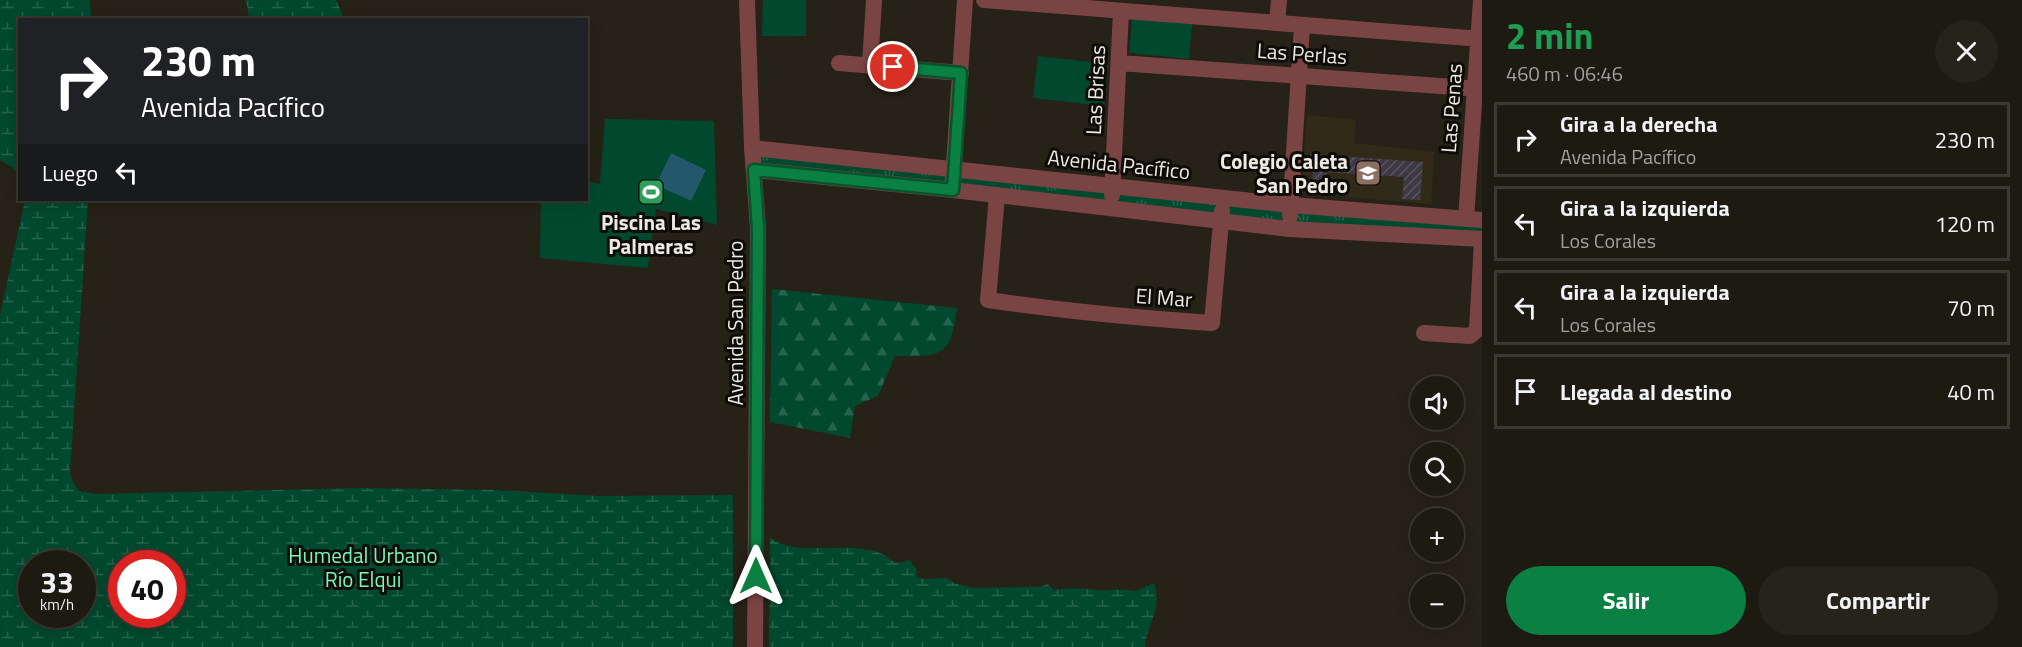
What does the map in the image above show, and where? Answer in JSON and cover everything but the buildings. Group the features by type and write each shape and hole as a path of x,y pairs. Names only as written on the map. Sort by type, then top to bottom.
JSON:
{"street":[{"name":"Avenida San Pedro","path":"747,0 752,148 758,228 755,647"},
{"path":"870,65 874,0"},
{"path":"953,190 965,0"},
{"path":"984,0 1035,2 1121,11 1480,39"},
{"path":"1277,23 1279,0"},
{"name":"Las Penas","path":"1474,219 1481,0"},
{"name":"Las Brisas","path":"1112,208 1121,11"},
{"path":"1289,229 1302,25"},
{"path":"839,63 961,73"},
{"name":"Las Perlas","path":"1119,63 1478,89"},
{"name":"Avenida Pacífico","path":"752,148 1291,205 1474,219"},
{"name":"Avenida Pacífico","path":"754,170 953,190 1289,229 1482,240"},
{"name":"El Mar","path":"997,195 988,300 1084,313 1212,323 1223,198"},
{"path":"1424,333 1470,336 1477,330 1482,240"}],"shaded area":[{"name":"Colegio Caleta San Pedro","path":"1307,115 1356,120 1354,143 1434,152 1431,204 1301,193"}],"green space":[{"path":"0,0 90,0 91,18 18,18 18,174 0,160"},
{"path":"245,0 336,0 344,18 249,18"},
{"path":"763,0 806,0 806,36 762,36"},
{"path":"1132,19 1192,24 1189,59 1129,53"},
{"path":"1038,56 1108,64 1104,106 1033,98"},
{"name":"Piscina Las Palmeras","path":"605,119 714,121 717,225 656,209 648,268 540,258 541,201 588,201 588,182 600,184"},
{"path":"757,153 1482,224 1482,236 1289,224 758,166"},
{"name":"Humedal Urbano Río Elqui","path":"25,201 88,201 70,473 79,491 97,494 363,488 496,490 598,496 733,495 733,647 0,647 0,315"},
{"path":"772,289 957,308 953,329 946,347 934,354 895,356 878,396 855,406 850,438 770,422"},
{"path":"770,538 800,548 853,548 874,551 895,562 909,560 916,568 917,577 946,578 954,583 973,588 1039,587 1048,584 1054,590 1075,588 1136,591 1154,583 1156,609 1145,647 769,647"}],"water":[{"path":"671,153 706,170 691,201 656,185"}],"place":[{"name":"Colegio Caleta San Pedro","path":"1368,173"},
{"name":"Piscina Las Palmeras","path":"651,192"}],"route":[{"path":"756,576 758,228 754,170 953,190 961,73 893,67"}]}
